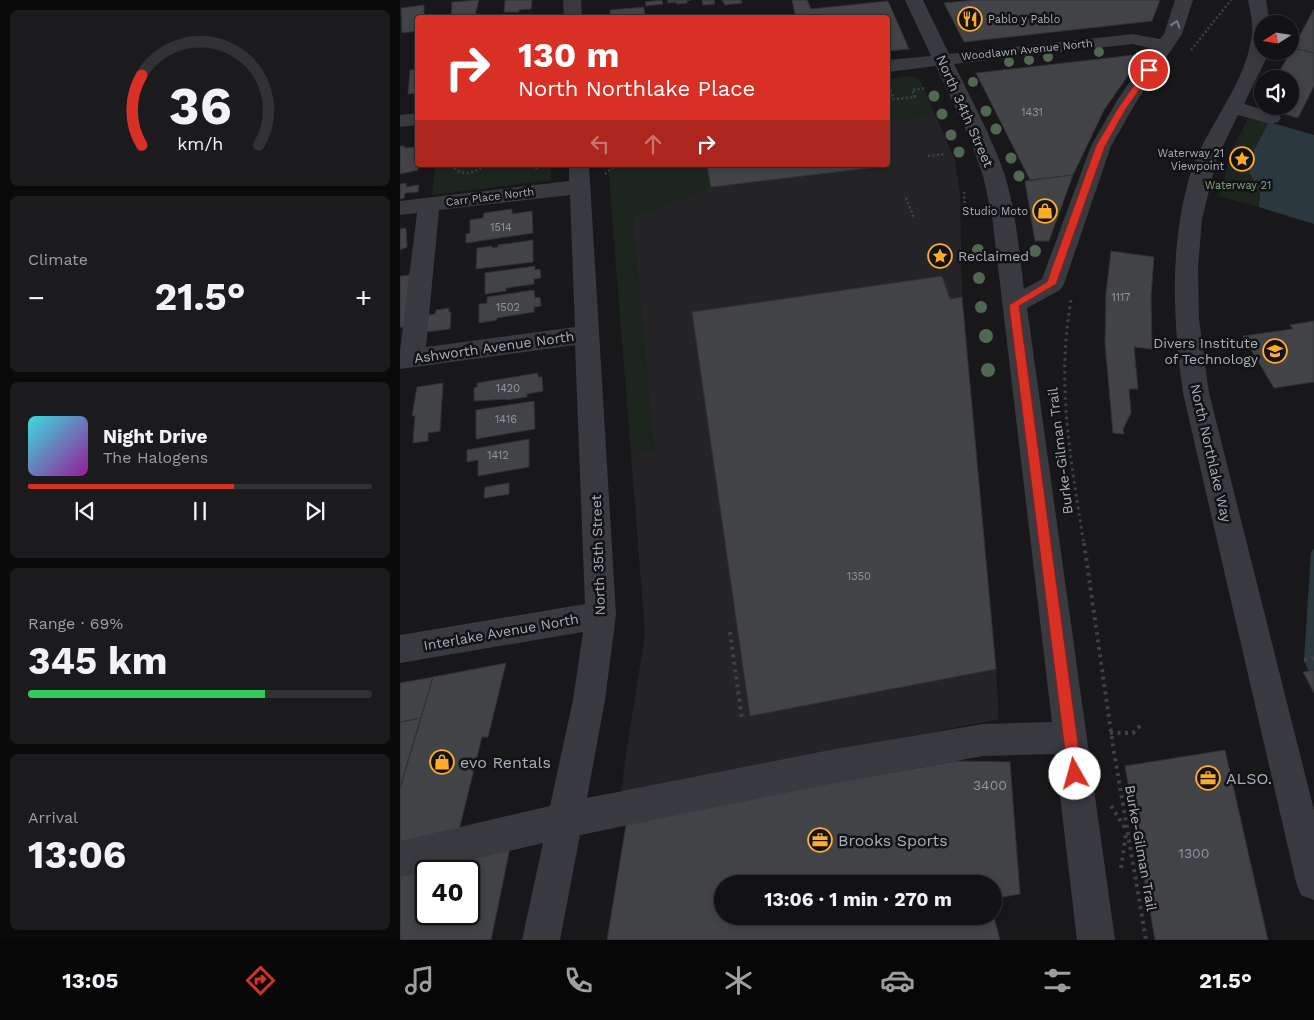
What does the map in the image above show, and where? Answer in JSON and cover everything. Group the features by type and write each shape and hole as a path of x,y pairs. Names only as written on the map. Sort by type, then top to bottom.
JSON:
{"street":[{"path":"572,0 573,15"},
{"name":"North 34th Street","path":"914,0 980,139 994,176 1003,216 1096,940"},
{"path":"1014,305 1052,284 1101,146 1128,99 1173,34 1184,0"},
{"path":"1260,8 1276,0"},
{"name":"North Northlake Way","path":"1260,8 1262,39 1246,84 1212,146 1196,194 1186,265 1187,325 1190,358 1211,458 1314,882"},
{"name":"Woodlawn Avenue North","path":"890,66 1133,38 1166,46"},
{"path":"1233,107 1271,118"},
{"path":"400,121 415,119"},
{"name":"Carr Place North","path":"400,208 579,176"},
{"name":"North 35th Street","path":"541,940 589,700 601,614 579,176"},
{"path":"406,359 429,204"},
{"name":"Ashworth Avenue North","path":"406,359 588,334"},
{"name":"Interlake Avenue North","path":"400,649 601,614"},
{"path":"400,859 566,820 830,767 983,740 1070,737"}],"path":[{"path":"1189,52 1231,0"},
{"path":"890,87 894,99"},
{"path":"890,100 915,97 912,90 927,88"},
{"path":"928,156 944,154"},
{"path":"453,167 457,171 467,173 479,170 482,167"},
{"path":"605,174 614,167"},
{"path":"964,192 966,210"},
{"path":"906,198 914,218"},
{"name":"Burke-Gilman Trail","path":"1071,299 1064,342 1064,401 1110,733 1146,940"},
{"path":"730,632 742,719"},
{"path":"1304,660 1314,658"},
{"path":"1110,733 1133,733 1141,725"}],"shaded area":[{"path":"1314,90 1314,224 1259,207 1260,192 1249,172 1254,150 1269,122 1279,115 1299,115 1299,101"},
{"path":"935,114 955,160 960,193 962,297 999,719 621,793 645,634 631,454 654,450 632,217 711,187 707,167 890,167 890,120"},
{"path":"1314,548 1314,685 1304,660 1311,553"}],"green space":[{"path":"912,76 919,79 935,114 890,120 890,79"},
{"name":"Waterway 21","path":"1249,117 1269,122 1254,150 1249,172 1260,192 1259,207 1219,196 1233,147"},
{"path":"435,167 551,167 551,180 432,195"},
{"path":"608,167 707,167 711,187 632,218 654,450 631,454"}],"pier":[{"path":"1314,88 1314,135 1269,122 1274,115 1299,115 1299,93"}],"building":[{"path":"479,0 475,15 451,15 452,2"},
{"path":"505,0 532,0 531,9 519,10 519,12 504,12"},
{"path":"662,0 663,4 646,6 645,2"},
{"path":"667,0 691,0 687,1 687,3 677,4 676,2 668,3"},
{"path":"702,0 714,0 715,4 703,5"},
{"path":"722,0 741,0 742,3 725,5"},
{"path":"792,0 807,0 811,9 888,1 909,49 890,51 890,15 795,15"},
{"path":"975,0 1160,0 1152,21 964,42 944,3"},
{"path":"424,5 424,15 415,15 415,31 402,33 401,8"},
{"path":"644,7 645,15 610,15 610,10"},
{"path":"1314,9 1314,53 1299,49 1299,37"},
{"path":"1299,49 1314,53 1314,86 1298,118 1288,115 1299,115 1299,70 1280,70 1286,60 1299,60"},
{"path":"1143,54 1104,110 1073,175 1030,180 976,73"},
{"path":"410,70 415,70 415,93 408,94"},
{"path":"400,146 405,146 404,148 415,147 415,167 418,167 418,170 400,174"},
{"path":"707,167 878,167 711,187"},
{"name":"Studio Moto","path":"1073,175 1049,241 1035,241 1025,181"},
{"path":"406,183 406,187 419,185 418,192 405,193 404,198 400,199 400,184"},
{"path":"512,209 512,214 532,211 533,233 466,243 466,234 470,233 470,220 483,218 484,213"},
{"path":"406,228 407,247 400,250 400,229"},
{"path":"533,240 533,262 476,269 477,248 492,246 492,248 498,247 498,245"},
{"path":"1111,251 1154,257 1151,296 1152,349 1134,347 1138,389 1129,389 1131,413 1123,429 1124,434 1113,433 1105,343 1106,293"},
{"path":"535,266 535,270 540,269 541,278 534,279 534,284 506,288 506,291 485,294 485,273"},
{"path":"410,275 404,327 400,327 400,276"},
{"path":"942,276 950,299 962,297 996,669 750,716 692,312"},
{"path":"534,290 535,298 540,297 541,306 534,307 534,312 479,323 479,304 487,303 487,297"},
{"path":"449,308 449,312 451,312 450,329 426,332 427,315 435,314 436,310"},
{"path":"1314,321 1314,382 1274,388 1243,336 1293,329 1290,325"},
{"path":"538,373 538,377 542,377 543,391 527,394 527,397 474,401 474,388 477,387 477,383"},
{"path":"443,383 440,431 428,433 428,441 413,443 415,415 412,416 417,387"},
{"path":"534,401 535,429 476,439 476,410"},
{"path":"529,439 529,467 478,476 478,460 467,462 467,450"},
{"path":"509,483 509,494 484,498 485,487"},
{"name":"evo Rentals","path":"506,663 488,737 482,737 459,830 400,842 400,788 433,677"},
{"path":"1314,670 1314,693 1303,672"},
{"path":"433,677 421,718 400,722 400,683"},
{"path":"421,718 400,788 400,722"},
{"path":"1225,750 1268,940 1155,940 1125,766"},
{"name":"Brooks Sports","path":"956,761 1010,762 1020,894 1002,897 1002,875 714,875 714,925 996,925 1000,940 607,940 627,819"},
{"path":"510,848 491,940 400,940 400,873 415,870 415,925 480,925 480,860 457,860"}],"place":[{"name":"Pablo y Pablo","path":"970,19"},
{"name":"Waterway 21 Viewpoint","path":"1242,159"},
{"name":"Studio Moto","path":"1045,211"},
{"name":"Reclaimed","path":"940,256"},
{"name":"Divers Institute of Technology","path":"1275,351"},
{"name":"evo Rentals","path":"442,762"},
{"name":"ALSO.","path":"1208,778"},
{"name":"Brooks Sports","path":"820,840"}],"route":[{"path":"1075,774 1014,305 1052,284 1090,172 1101,146 1121,110 1149,70"}]}
